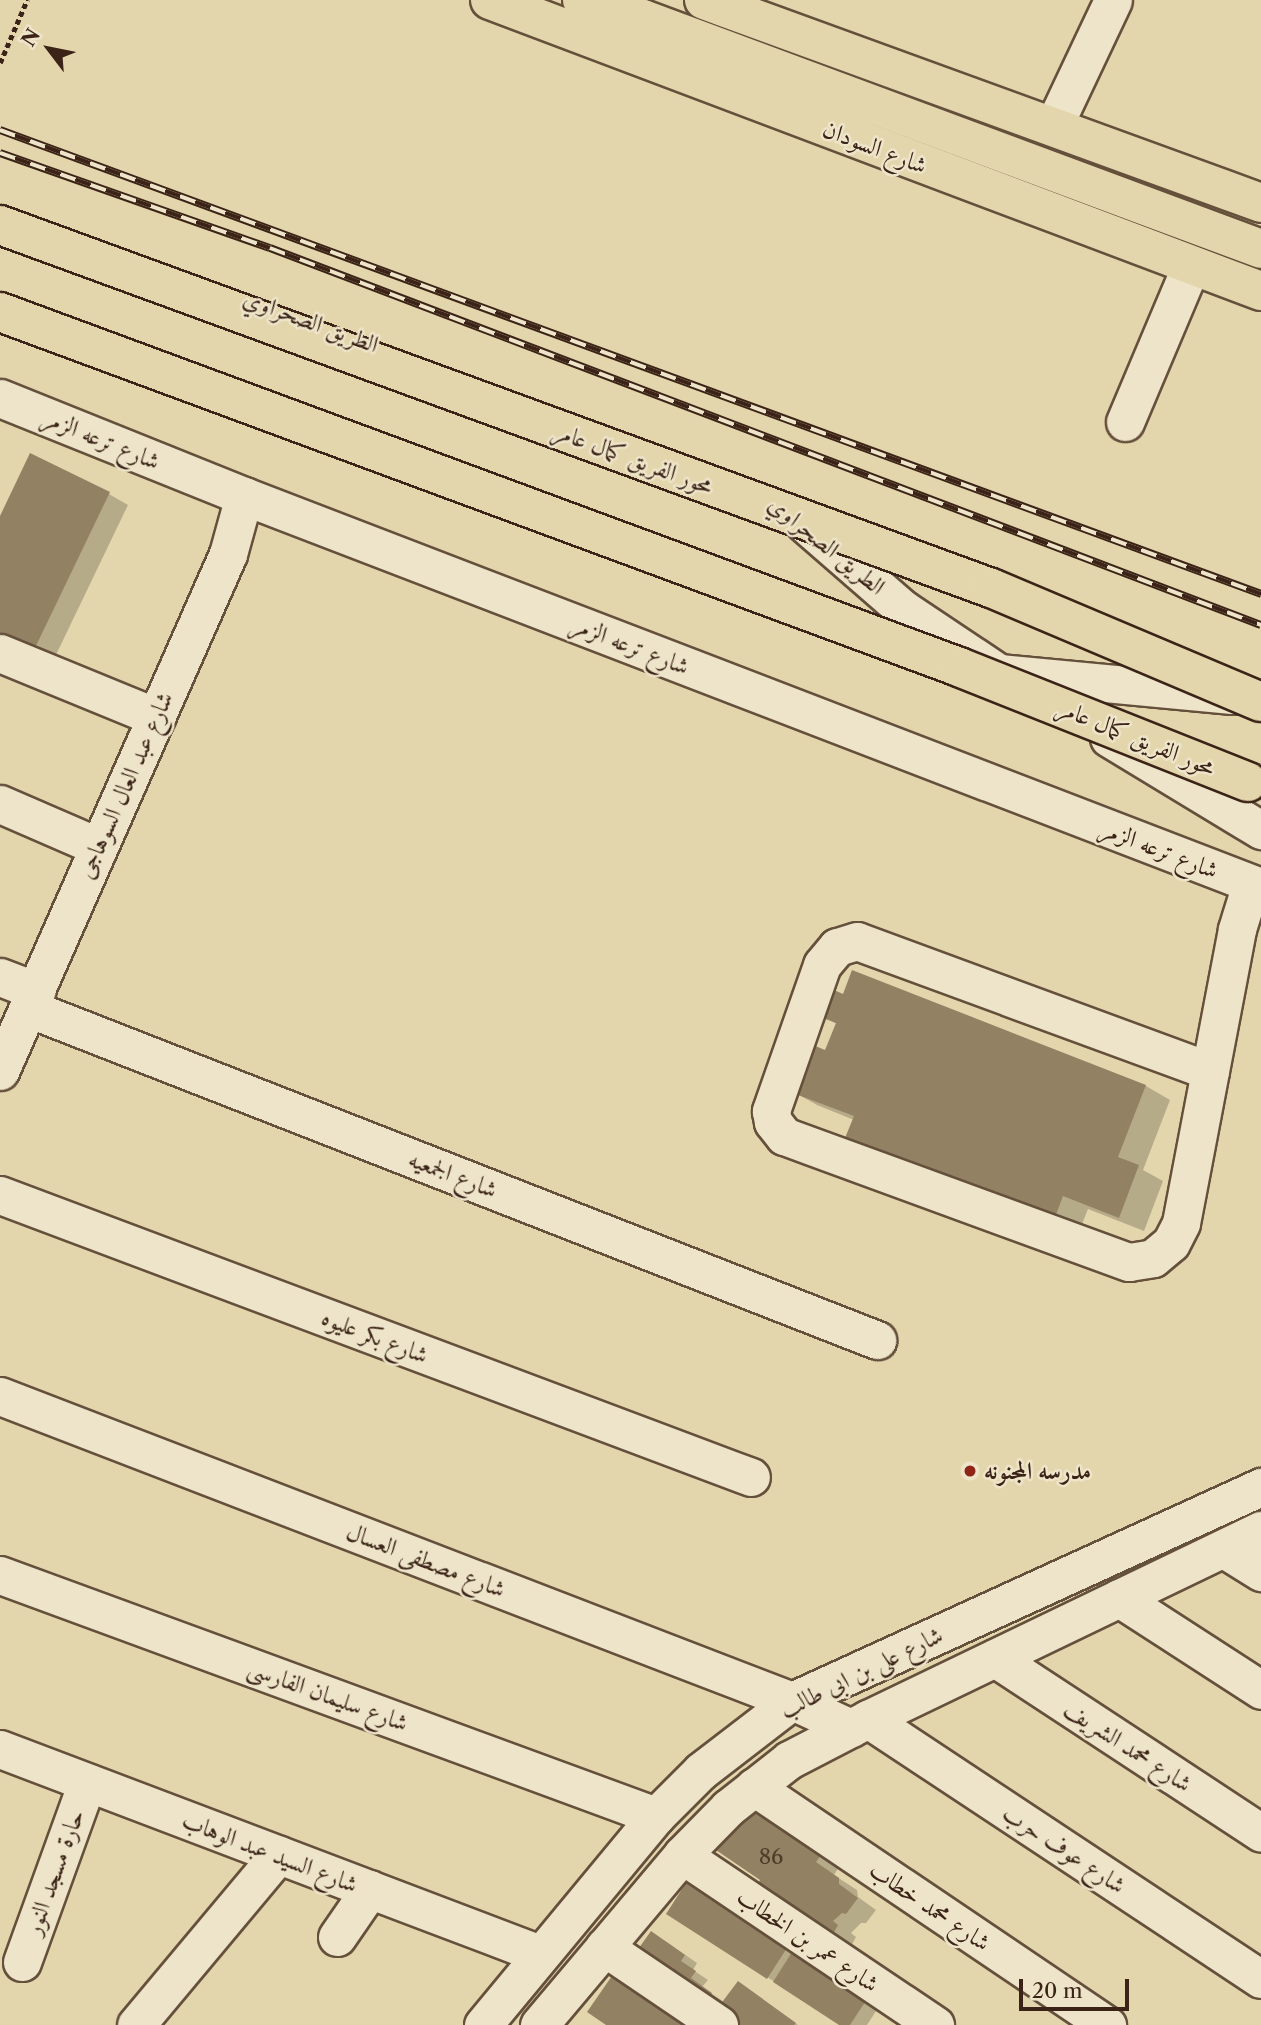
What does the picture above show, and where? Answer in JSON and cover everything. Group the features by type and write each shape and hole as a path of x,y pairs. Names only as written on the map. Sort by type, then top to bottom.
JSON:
{"main road":[{"name":"شارع السودان","path":"490,0 1261,291"},
{"path":"582,0 643,19 1261,249"},
{"path":"704,0 1054,125 1261,203"},
{"name":"محور الفريق كمال عامر","path":"0,225 990,588 1258,698"},
{"name":"محور الفريق كمال عامر","path":"0,312 959,667 1248,782"}],"street":[{"path":"1054,125 1113,0"},
{"name":"الطريق الصحراوي","path":"0,206 618,431 746,483 781,503 904,609 999,673 1261,830"},
{"path":"1125,422 1191,266"},
{"name":"شارع ترعه الزمر","path":"0,398 244,496 1256,886"},
{"name":"شارع عبد العال السوهاجى","path":"0,1071 228,554 244,496"},
{"path":"0,653 156,718"},
{"path":"999,673 1258,698"},
{"path":"0,804 97,846"},
{"path":"1210,1071 857,941 837,947 822,965 771,1111 773,1122 784,1136 1129,1262 1141,1261 1163,1252 1177,1234 1210,1071 1237,929 1256,886"},
{"name":"شارع الجمعيه","path":"0,976 32,999 877,1340"},
{"name":"شارع بكر عليوه","path":"0,1195 751,1477"},
{"name":"شارع مصطفى العسال","path":"0,1396 792,1700 859,1723"},
{"name":"شارع على بن ابى طالب","path":"482,2025 656,1816 701,1771 792,1700 1261,1487"},
{"name":"شارع على بن ابى طالب","path":"539,2025 682,1855 754,1787 789,1760 859,1723 1261,1530"},
{"path":"1224,1549 1261,1572"},
{"name":"شارع سليمان الفارسى","path":"0,1574 656,1816"},
{"path":"1119,1598 1261,1690"},
{"name":"شارع محمد الشريف","path":"995,1658 1261,1833"},
{"name":"شارع عوف حرب","path":"859,1723 1261,1979"},
{"name":"شارع السيد عبد الوهاب","path":"0,1749 540,1954"},
{"name":"حارة مسجد النور","path":"22,1962 87,1782"},
{"name":"شارع محمد خطاب","path":"754,1787 1107,2025"},
{"path":"136,2025 278,1855"},
{"name":"شارع عمر بن الخطاب","path":"682,1855 935,2025"},
{"path":"337,1937 370,1889"},
{"path":"604,1947 719,2025"}],"path":[{"path":"0,64 27,0"}],"building":[{"path":"30,453 110,492 34,650 0,633 0,516"},
{"path":"852,970 1146,1085 1118,1157 1139,1165 1119,1218 1063,1196 1054,1220 845,1138 854,1116 790,1092 808,1043 825,1050 836,1023 823,1018 834,990 843,994"},
{"path":"754,1791 823,1852 816,1862 839,1878 839,1884 858,1898 846,1914 842,1913 833,1921 838,1925 827,1945 754,1890 760,1880 713,1848"},
{"path":"693,1872 794,1937 767,1979 666,1914"},
{"path":"651,1931 685,1955 681,1961 696,1971 691,1978 712,1993 699,2011 629,1962"},
{"path":"799,1941 869,1996 850,2025 839,2025 773,1982"},
{"path":"616,1970 694,2025 606,2025 587,2012"},
{"path":"738,1981 796,2023 731,2025 714,2013"}],"railway":[{"path":"0,130 1261,594"},
{"path":"0,153 270,248 1261,625"}],"place":[{"name":"مدرسه المجنونه","path":"970,1471"}]}
